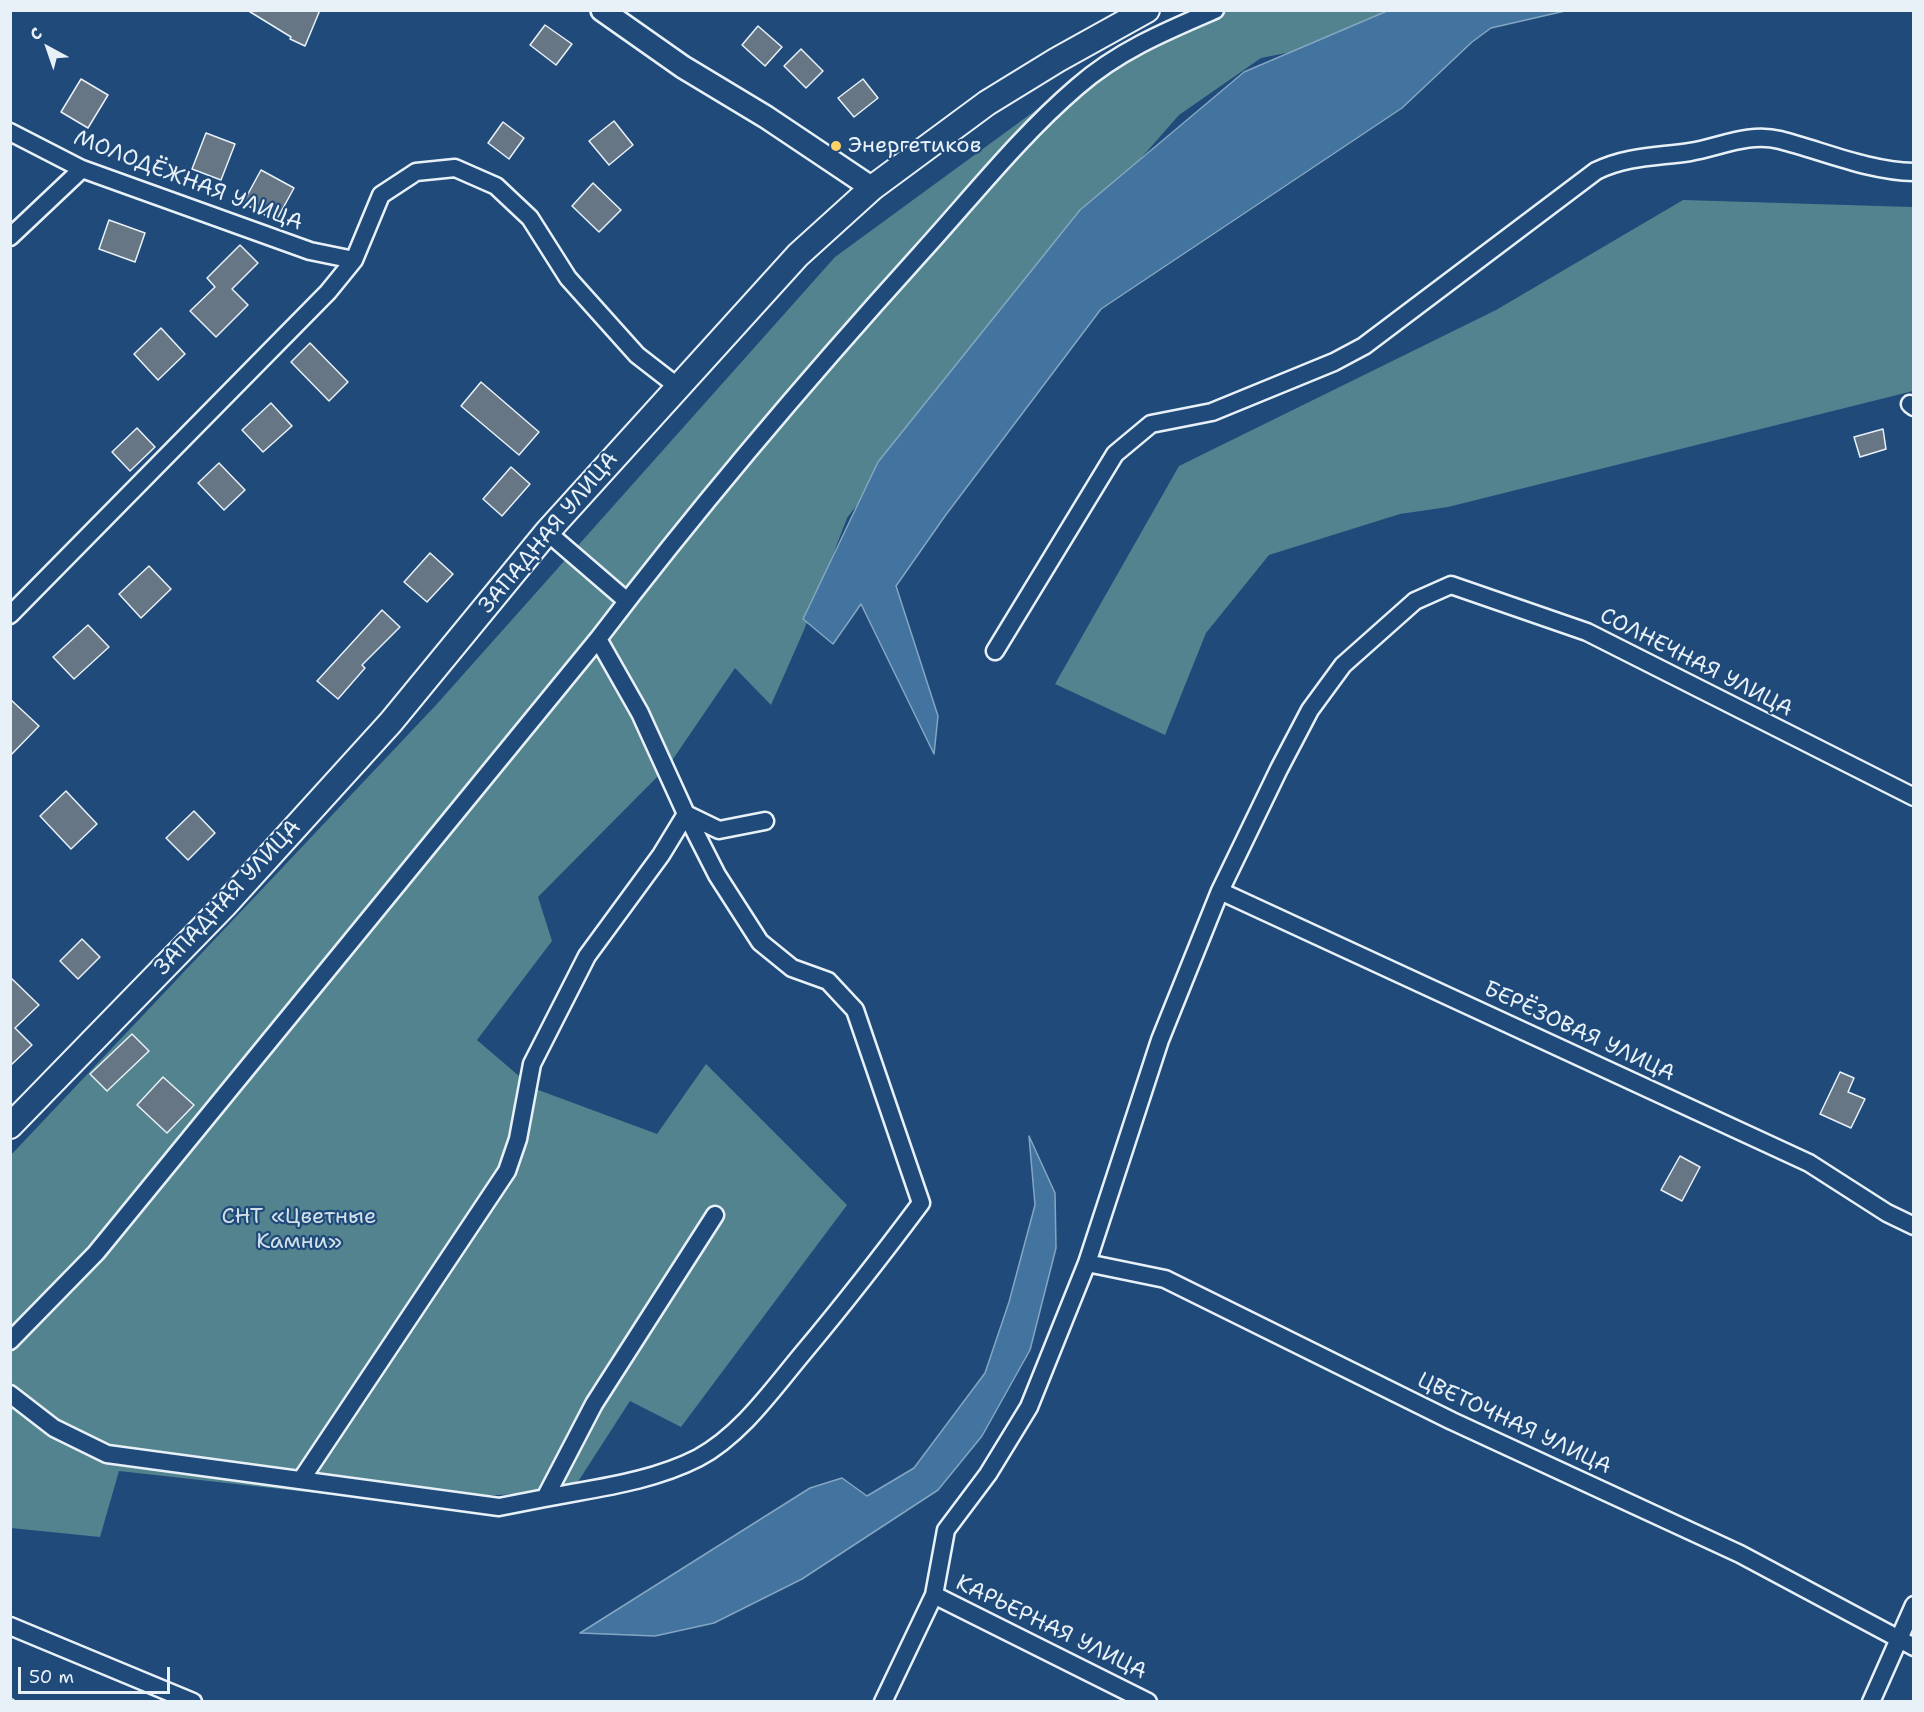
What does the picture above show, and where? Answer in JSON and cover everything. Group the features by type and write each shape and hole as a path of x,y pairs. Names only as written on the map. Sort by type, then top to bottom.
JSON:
{"main road":[{"name":"ЗАПАДНАЯ УЛИЦА","path":"10,1126 224,906 391,722 547,532 798,255 872,188 987,104 1113,18 1147,10"}],"street":[{"path":"602,10 683,67 766,117 872,188"},
{"path":"10,1341 96,1253 598,639 676,536 851,331 1018,145 1077,86 1148,38 1215,10"},
{"name":"МОЛОДЁЖНАЯ УЛИЦА","path":"10,132 82,169 310,251 354,260"},
{"path":"995,651 1115,454 1151,424 1212,412 1334,362 1364,346 1596,171 1618,160 1691,152 1755,136 1779,140 1819,153 1914,172"},
{"path":"10,615 328,292 354,260 381,195 416,172 454,168 496,186 530,218 568,278 637,355 676,387"},
{"path":"10,237 82,169"},
{"path":"547,532 627,601"},
{"name":"СОЛНЕЧНАЯ УЛИЦА","path":"1220,891 1310,710 1343,665 1415,601 1452,585 1587,632 1914,797"},
{"path":"10,1394 54,1428 107,1454 499,1507 659,1474 698,1457 730,1436 775,1387 850,1296 921,1203 855,1010 828,981 792,968 760,942 717,875 639,713 598,639"},
{"path":"686,814 719,830 765,821"},
{"path":"301,1480 507,1171 518,1139 532,1064 587,956 661,855 686,814"},
{"path":"883,1701 934,1595 946,1530 988,1474 1029,1407 1087,1263 1160,1040 1220,891"},
{"name":"БЕРЁЗОВАЯ УЛИЦА","path":"1220,891 1809,1164 1887,1213 1914,1226"},
{"path":"544,1498 594,1404 715,1215"},
{"name":"ЦВЕТОЧНАЯ УЛИЦА","path":"1087,1263 1165,1279 1452,1421 1751,1559 1812,1590 1897,1641 1914,1647"},
{"name":"КАРЬЕРНАЯ УЛИЦА","path":"934,1595 1148,1701"},
{"path":"1871,1701 1914,1605"},
{"path":"10,1626 193,1701"}],"green space":[{"name":"СНТ «Цветные Камни»","path":"1210,11 1435,11 1316,47 1261,58 1179,115 997,322 847,518 804,630 771,705 735,668 669,765 538,897 552,941 477,1040 533,1088 657,1134 706,1064 847,1205 681,1427 630,1401 572,1491 388,1501 119,1471 100,1537 11,1528 10,1156 436,705 835,257 1114,53"},
{"path":"1683,200 1913,207 1913,391 1448,507 1400,514 1269,555 1206,633 1165,735 1055,684 1179,466 1496,310"}],"water":[{"path":"1387,11 1565,11 1491,28 1472,42 1402,108 1101,309 945,516 896,586 938,716 934,754 861,604 833,644 803,619 878,462 1080,210 1244,72"},
{"path":"1029,1136 1055,1193 1056,1248 1030,1350 982,1436 938,1490 802,1579 714,1623 655,1636 580,1633 810,1488 842,1478 867,1496 914,1468 985,1373 1009,1302 1035,1205"}],"building":[{"path":"247,10 320,10 305,46 290,39 291,37"},
{"path":"545,25 572,44 556,65 530,45"},
{"path":"758,26 782,47 765,66 742,45"},
{"path":"801,49 823,71 806,88 784,66"},
{"path":"81,79 108,95 88,128 61,112"},
{"path":"863,79 878,98 854,117 838,98"},
{"path":"614,121 633,145 609,165 589,141"},
{"path":"503,122 524,138 509,159 488,143"},
{"path":"206,133 235,144 221,180 192,169"},
{"path":"261,170 294,188 276,221 243,203"},
{"path":"593,183 621,210 599,232 572,206"},
{"path":"109,220 145,233 135,262 99,249"},
{"path":"240,245 258,263 232,289 248,305 216,337 190,311 215,287 207,278"},
{"path":"161,328 185,354 158,380 134,354"},
{"path":"310,343 348,382 329,401 291,362"},
{"path":"481,382 539,432 519,455 461,406"},
{"path":"271,403 292,426 263,452 242,430"},
{"path":"137,428 155,447 130,471 112,452"},
{"path":"1883,429 1886,449 1860,457 1854,437"},
{"path":"219,463 245,490 224,510 198,483"},
{"path":"511,467 530,484 502,516 483,499"},
{"path":"430,553 453,574 427,602 404,582"},
{"path":"149,566 171,589 141,618 119,594"},
{"path":"382,610 400,627 362,665 365,668 338,699 317,681"},
{"path":"88,625 109,647 74,679 53,657"},
{"path":"10,699 39,726 10,756"},
{"path":"66,791 97,824 71,849 40,816"},
{"path":"194,811 215,833 188,860 166,838"},
{"path":"82,939 100,957 78,979 60,961"},
{"path":"10,977 39,1005 15,1028 32,1045 10,1066"},
{"path":"132,1034 149,1051 107,1091 90,1074"},
{"path":"1840,1072 1854,1078 1848,1092 1865,1099 1851,1128 1820,1114"},
{"path":"163,1077 194,1105 167,1133 137,1105"},
{"path":"1680,1156 1700,1167 1682,1201 1661,1190"}],"place":[{"name":"Энергетиков","path":"836,146"}]}
